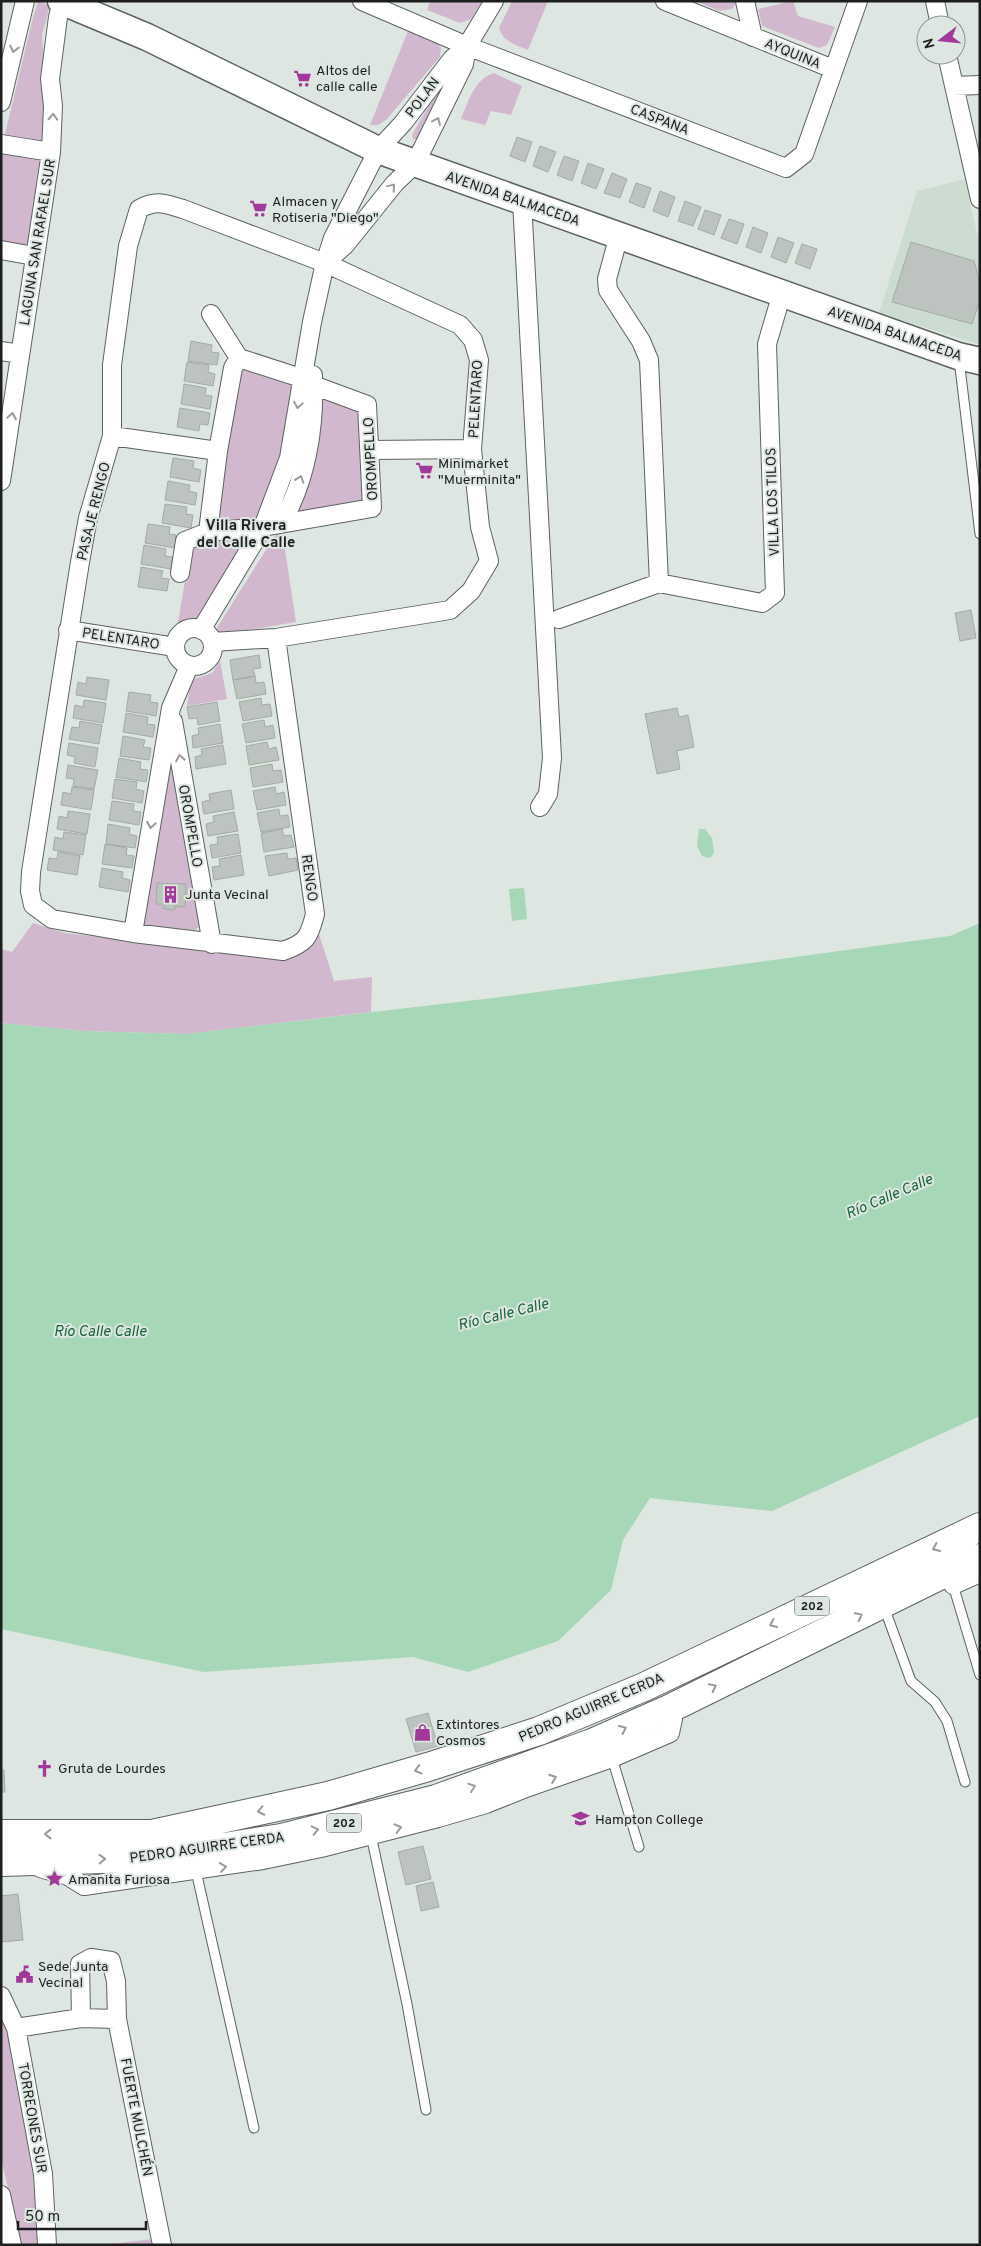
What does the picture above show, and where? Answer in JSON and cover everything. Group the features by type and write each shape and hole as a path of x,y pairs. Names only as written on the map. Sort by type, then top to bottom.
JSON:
{"highway":[{"name":"PEDRO AGUIRRE CERDA","path":"1,1834 152,1834 328,1796 428,1768 539,1732 644,1687 980,1527"},
{"name":"PEDRO AGUIRRE CERDA","path":"12,1862 138,1858 218,1848 281,1838 436,1799 592,1743 669,1709 884,1604 950,1578 980,1558"}],"main road":[{"name":"AVENIDA BALMACEDA","path":"61,2 147,37 378,150 969,359"}],"street":[{"path":"1,102 25,1"},
{"name":"CASPANA","path":"362,1 468,46 786,168 804,154 858,1"},
{"name":"POLAN","path":"415,164 464,64 468,46 494,1"},
{"name":"AYQUINA","path":"665,1 834,69"},
{"name":"AYQUINA","path":"745,1 753,37"},
{"path":"935,1 938,15"},
{"name":"LAGUNA SAN RAFAEL SUR","path":"1,482 4,449 51,152 53,106 50,79 61,2"},
{"name":"POLAN","path":"378,150 403,123 452,58 468,46"},
{"path":"949,65 978,188"},
{"path":"954,86 980,85"},
{"path":"1,144 51,152"},
{"path":"206,636 189,629 183,631 179,635 175,647 179,659 189,666 200,665 212,653 206,636 263,527 289,458 308,382 312,322 325,263 333,238 378,150"},
{"path":"325,263 345,245 394,184 415,164"},
{"path":"522,201 552,758 548,794 540,807"},
{"name":"PASAJE RENGO","path":"132,933 52,919 33,904 30,890 68,630 88,518 112,436 112,365 128,246 140,209 151,203 162,203 325,263"},
{"path":"559,619 659,583 649,360 641,341 608,290 607,279 619,235"},
{"path":"1,250 34,256"},
{"name":"PELENTARO","path":"206,636 276,638 450,610 471,591 488,561 480,527 472,449 479,360 473,340 460,325 325,263"},
{"name":"VILLA LOS TILOS","path":"659,583 762,603 775,594 767,344 782,293"},
{"path":"211,314 239,358 308,382"},
{"path":"1,351 20,354"},
{"path":"180,573 186,542 208,532 218,451 233,368 239,358"},
{"path":"281,524 291,506 305,466 313,408 308,382"},
{"name":"OROMPELLO","path":"208,532 263,527 372,508 367,405 308,382"},
{"path":"112,436 218,451"},
{"path":"370,450 472,449"},
{"name":"PELENTARO","path":"68,630 175,647"},
{"name":"RENGO","path":"132,933 283,951 301,944 310,932 316,914 276,638"},
{"name":"OROMPELLO","path":"132,933 171,708 189,666"},
{"name":"OROMPELLO","path":"171,708 212,944"},
{"path":"950,1578 980,1573"},
{"name":"PEDRO AGUIRRE CERDA","path":"12,1862 68,1876 84,1886 196,1871 292,1854 486,1804 612,1758 670,1733 673,1719 669,1709"},
{"name":"FUERTE MULCHÉN","path":"81,2018 80,1964 90,1958 111,1961 116,1981 117,2019 162,2245"},
{"name":"TORREONES SUR","path":"1,1996 16,2028 43,2174 47,2245"},
{"path":"16,2028 81,2018 117,2019"},
{"path":"2,2201 12,2245"}],"lane":[{"path":"969,359 980,534"},
{"path":"950,1578 980,1675"},
{"path":"884,1604 911,1681 935,1702 947,1721 965,1782"},
{"path":"612,1758 638,1847"},
{"path":"370,1835 407,2004 426,2110"},
{"path":"196,1871 254,2128"}],"shaded area":[{"path":"38,1 50,6 42,35 47,105 28,243 22,247 1,243 1,151"},
{"path":"430,1 482,1 471,19 460,23 427,10"},
{"path":"512,1 548,1 528,50 507,40 499,28"},
{"path":"696,1 738,1 732,9 719,11"},
{"path":"793,1 798,16 835,27 827,45 819,48 762,26 758,9"},
{"path":"408,31 439,45 441,48 440,57 387,119 378,125 370,125"},
{"path":"494,73 522,86 511,115 491,111 485,125 461,119 477,85 487,76"},
{"path":"444,85 446,89 420,137 414,140 412,135 440,86"},
{"path":"965,179 980,247 980,345 879,313 917,191"},
{"path":"244,364 294,383 287,441 259,520 214,526 238,374"},
{"path":"317,396 359,410 364,503 291,515"},
{"path":"282,530 296,622 217,635 215,631 274,537"},
{"path":"238,538 246,544 197,622 177,628 194,542"},
{"path":"220,661 227,699 187,706 191,680 212,673"},
{"path":"172,762 203,923 194,931 145,927 140,921 166,764"},
{"path":"33,923 65,933 286,959 301,953 319,934 334,981 372,977 371,1012 186,1034 84,1031 1,1023 1,949 12,952"},
{"path":"1,2003 7,2014 38,2182 41,2245 21,2245 1,2158"},
{"path":"154,2239 155,2245 101,2245"}],"water":[{"path":"699,829 705,829 712,838 714,853 710,858 702,856 697,846"},
{"path":"524,888 527,919 512,921 509,889"},
{"name":"Río Calle Calle","path":"980,923 980,1416 772,1511 650,1498 623,1540 611,1590 558,1641 468,1672 413,1657 204,1672 1,1629 1,1023 84,1031 186,1034 501,997 950,936"}],"building":[{"path":"517,137 532,142 525,162 510,156"},
{"path":"540,146 556,152 548,172 533,166"},
{"path":"564,156 579,161 572,181 557,175"},
{"path":"588,163 604,169 596,189 581,183"},
{"path":"612,173 627,179 620,198 604,193"},
{"path":"636,183 651,188 644,208 629,202"},
{"path":"660,191 675,197 668,217 653,211"},
{"path":"685,201 701,207 693,226 678,221"},
{"path":"705,210 721,215 714,235 698,229"},
{"path":"729,219 744,224 737,244 721,238"},
{"path":"753,227 768,233 761,253 746,247"},
{"path":"778,237 794,243 786,263 771,257"},
{"path":"911,242 974,261 980,283 980,300 972,324 892,302"},
{"path":"802,244 817,249 810,269 795,263"},
{"path":"191,341 212,345 211,352 219,353 217,365 188,361"},
{"path":"187,362 209,365 208,372 215,374 213,386 184,381"},
{"path":"184,384 206,388 205,395 212,396 210,409 181,404"},
{"path":"180,408 210,413 208,425 200,424 199,431 177,427"},
{"path":"173,458 194,461 193,468 201,470 199,482 170,477"},
{"path":"168,481 190,485 189,491 197,493 195,505 165,500"},
{"path":"165,504 187,507 186,514 193,515 191,528 162,523"},
{"path":"148,524 170,527 169,534 176,535 175,548 145,543"},
{"path":"144,545 166,549 165,556 173,557 171,569 141,564"},
{"path":"141,567 163,571 161,578 169,579 167,591 138,587"},
{"path":"971,610 976,638 960,641 955,613"},
{"path":"259,655 261,668 253,669 255,676 233,680 230,660"},
{"path":"255,676 256,683 264,682 266,694 237,699 233,680"},
{"path":"87,677 109,680 106,700 76,695 78,682 86,684"},
{"path":"129,692 151,695 150,702 158,703 156,716 126,711"},
{"path":"261,698 262,705 270,704 272,716 243,721 239,702"},
{"path":"84,700 106,703 103,723 73,718 75,705 83,707"},
{"path":"217,702 220,721 198,725 197,718 189,719 187,707"},
{"path":"677,708 679,717 688,715 694,747 677,751 680,769 657,774 645,714"},
{"path":"126,713 148,717 147,724 155,725 153,737 123,732"},
{"path":"264,720 265,727 273,725 275,738 246,743 242,724"},
{"path":"80,721 102,725 99,744 69,739 72,727 79,728"},
{"path":"220,724 223,743 193,748 192,736 199,734 198,728"},
{"path":"123,736 145,740 143,747 151,748 149,760 120,756"},
{"path":"267,742 269,749 276,747 279,760 249,765 246,746"},
{"path":"69,743 98,748 95,767 74,763 75,757 67,755"},
{"path":"223,745 226,764 196,769 195,757 202,755 201,749"},
{"path":"119,758 141,762 140,769 148,770 146,782 116,777"},
{"path":"272,764 273,771 281,770 283,782 253,787 250,768"},
{"path":"68,765 98,770 94,789 73,786 74,779 66,778"},
{"path":"115,779 137,782 136,789 144,791 142,803 112,798"},
{"path":"72,787 94,790 91,810 61,805 63,792 71,794"},
{"path":"275,787 276,794 284,792 286,805 257,810 253,791"},
{"path":"231,790 234,809 204,814 202,802 210,800 209,794"},
{"path":"112,801 134,804 133,811 141,812 139,825 109,820"},
{"path":"279,809 280,816 288,815 290,827 261,832 257,813"},
{"path":"68,811 90,814 87,834 57,829 59,816 67,818"},
{"path":"234,812 238,831 208,836 206,824 214,822 213,816"},
{"path":"108,824 130,828 129,834 137,836 135,848 106,844"},
{"path":"282,829 284,836 291,835 294,847 264,852 261,833"},
{"path":"64,832 86,835 83,855 53,850 55,837 63,839"},
{"path":"238,834 241,853 212,858 210,845 218,844 217,837"},
{"path":"105,844 127,848 126,855 134,856 132,868 102,864"},
{"path":"58,852 80,856 77,875 47,870 49,858 57,859"},
{"path":"287,853 288,859 296,858 298,870 269,876 265,856"},
{"path":"241,855 244,875 214,880 212,867 220,866 219,859"},
{"path":"102,868 123,872 122,878 130,880 128,892 99,887"},
{"name":"Junta Vecinal","path":"157,883 186,884 185,907 175,906 175,910 164,909 164,904 156,904"},
{"name":"Extintores Cosmos","path":"428,1713 438,1746 416,1752 406,1719"},
{"path":"1,1770 4,1770 5,1792 1,1792"},
{"path":"423,1846 431,1879 406,1885 398,1852"},
{"path":"433,1882 439,1907 421,1911 416,1886"},
{"path":"18,1894 23,1940 1,1942 1,1896"}],"place":[{"name":"Altos del calle calle","path":"302,78"},
{"name":"Almacen y Rotiseria \"Diego\"","path":"258,209"},
{"name":"Minimarket \"Muerminita\"","path":"424,471"},
{"name":"Junta Vecinal","path":"171,894"},
{"name":"Extintores Cosmos","path":"422,1732"},
{"name":"Gruta de Lourdes","path":"44,1768"},
{"name":"Hampton College","path":"581,1819"},
{"name":"Amanita Furiosa","path":"54,1879"},
{"name":"Sede Junta Vecinal","path":"24,1974"}],"district":[{"name":"Villa Rivera del Calle Calle","path":"246,534"}]}
